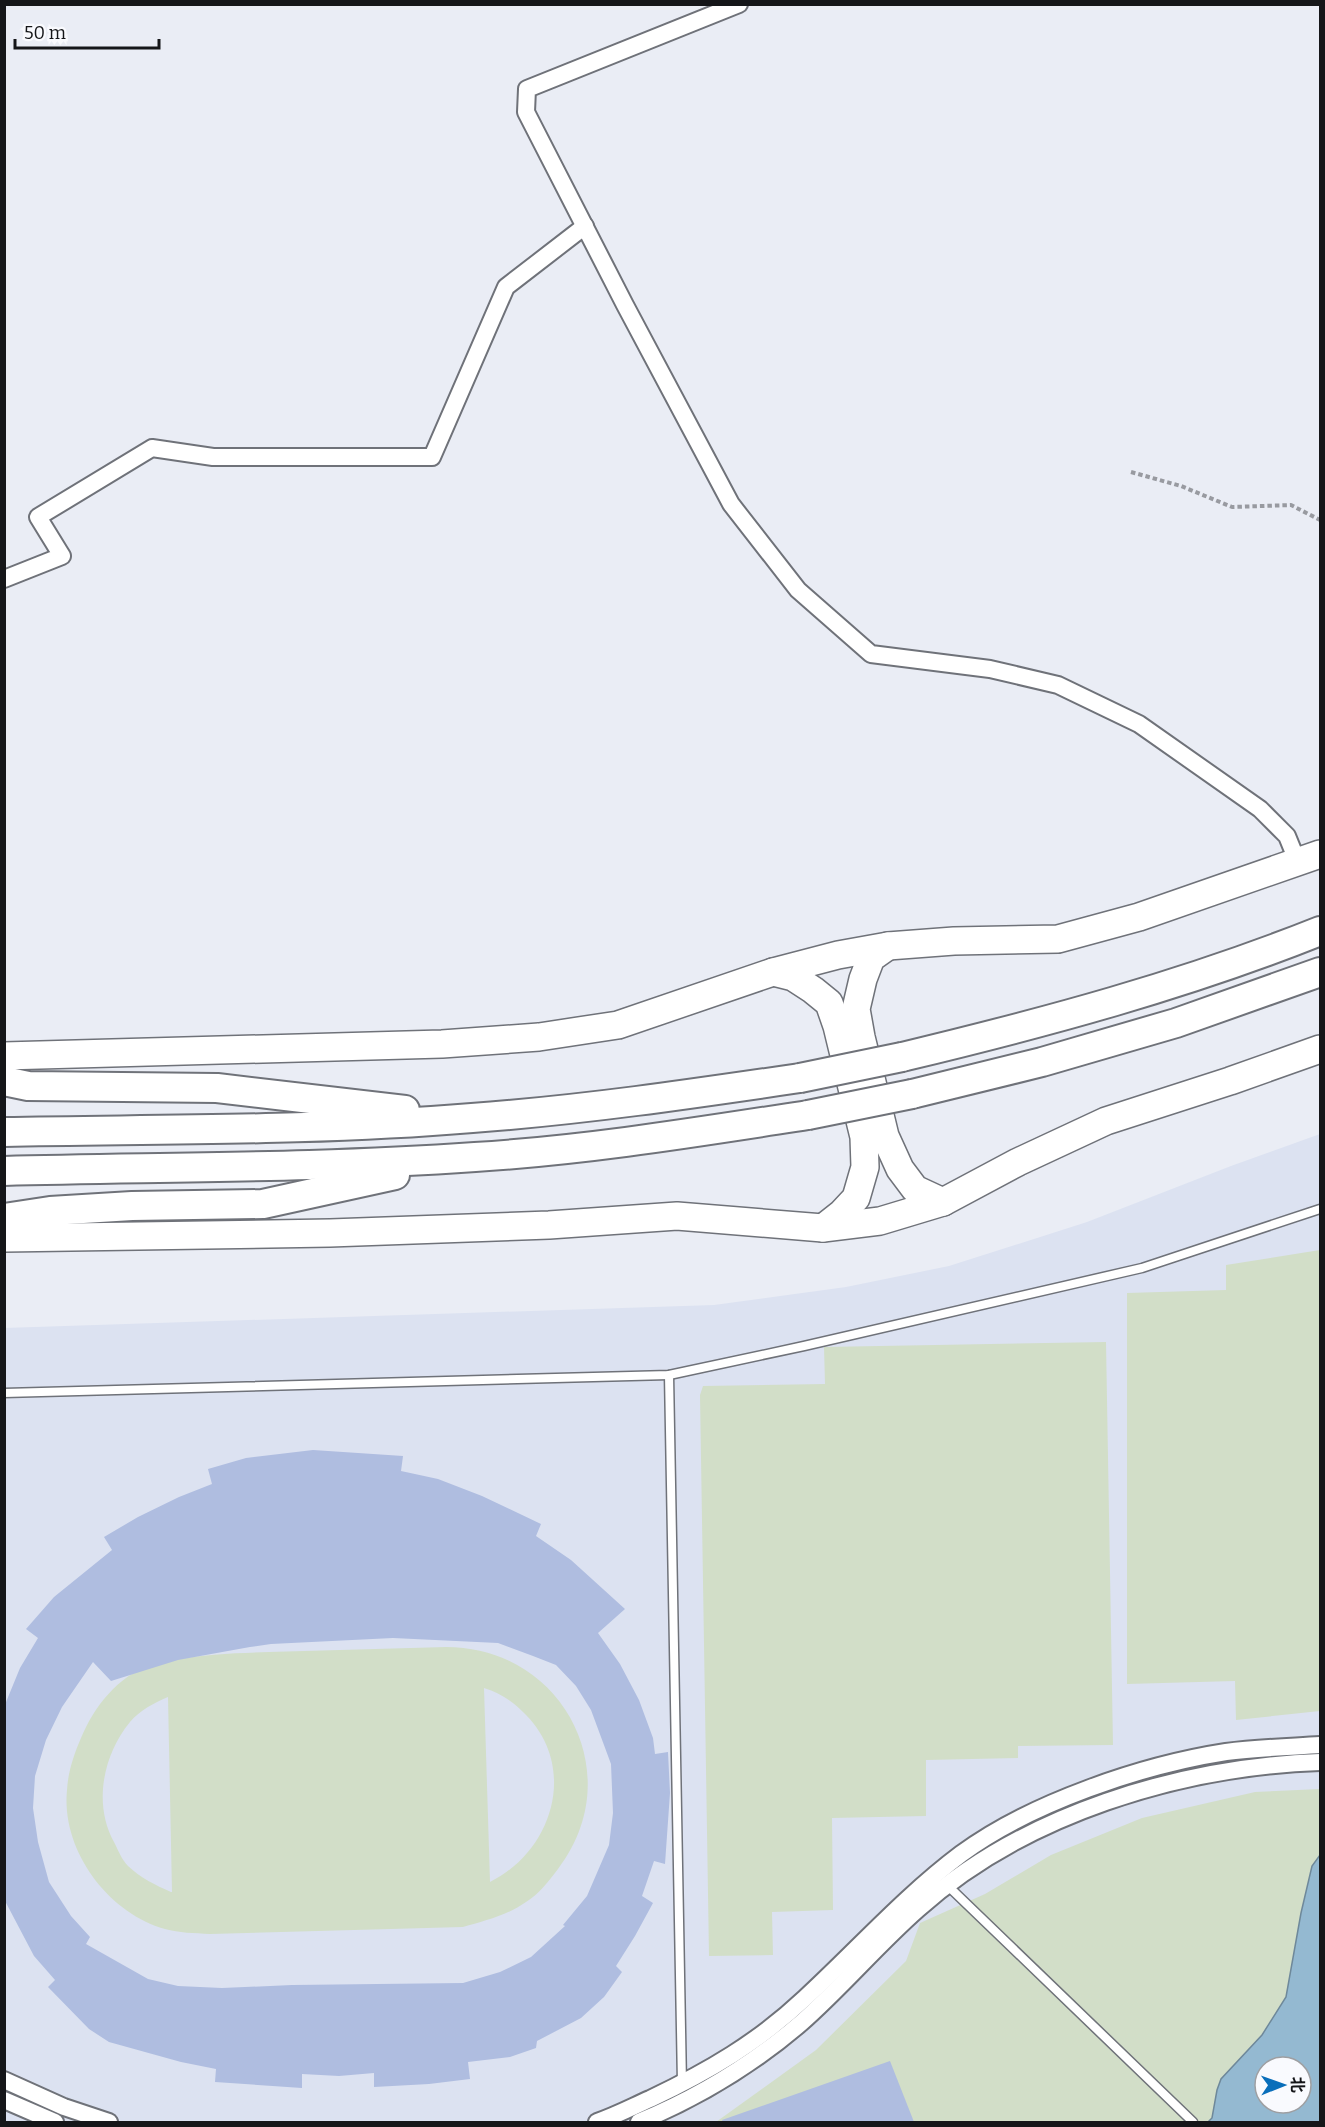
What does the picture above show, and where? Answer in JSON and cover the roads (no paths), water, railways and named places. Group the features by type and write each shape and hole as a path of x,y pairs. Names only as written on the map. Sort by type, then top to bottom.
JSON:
{"highway":[{"path":"4,1132 369,1125 472,1118 633,1102 800,1078 902,1057 1029,1026 1157,989 1320,931"},
{"path":"4,1171 332,1165 477,1157 610,1145 808,1115 912,1094 1042,1062 1176,1023 1320,972"},
{"path":"4,1081 28,1086 217,1088 472,1118"},
{"path":"4,1218 50,1211 132,1206 263,1204 477,1157"}],"main road":[{"path":"4,1056 442,1044 539,1037 618,1025 773,972 838,955 888,946 954,941 1058,939 1139,917 1309,859"},
{"path":"888,946 871,958 863,979 856,1009 861,1037 885,1136 900,1169 915,1189 943,1203"},
{"path":"773,972 793,977 829,1003 837,1026 864,1137 865,1167 856,1198 823,1228"},
{"path":"4,1238 330,1233 549,1225 677,1216 823,1228 880,1221 943,1203 1018,1162 1106,1121 1320,1049"}],"street":[{"path":"739,4 527,88 526,112 731,504 798,590 871,654 990,669 1058,685 1139,724 1260,809 1309,859"},
{"path":"4,579 62,556 38,516 152,447 213,457 432,457 506,287 585,226"},
{"path":"639,2122 677,2106 718,2083 800,2023 919,1908 963,1853 999,1830 1044,1807 1097,1786 1157,1767 1258,1748 1320,1745"},
{"path":"597,2122 611,2118 682,2084 745,2048 804,2000 941,1880 988,1858 1041,1828 1094,1806 1159,1785 1274,1763 1320,1762"},
{"path":"4,2080 64,2107 109,2122"},
{"path":"4,2100 55,2122"}],"lane":[{"path":"4,1393 669,1375 1142,1268 1320,1209"},
{"path":"669,1375 682,2084"},
{"path":"941,1880 1194,2122"}],"water":[{"path":"1320,1855 1320,2122 1208,2122 1212,2118 1221,2079 1262,2035 1286,1997 1312,1866"}]}
